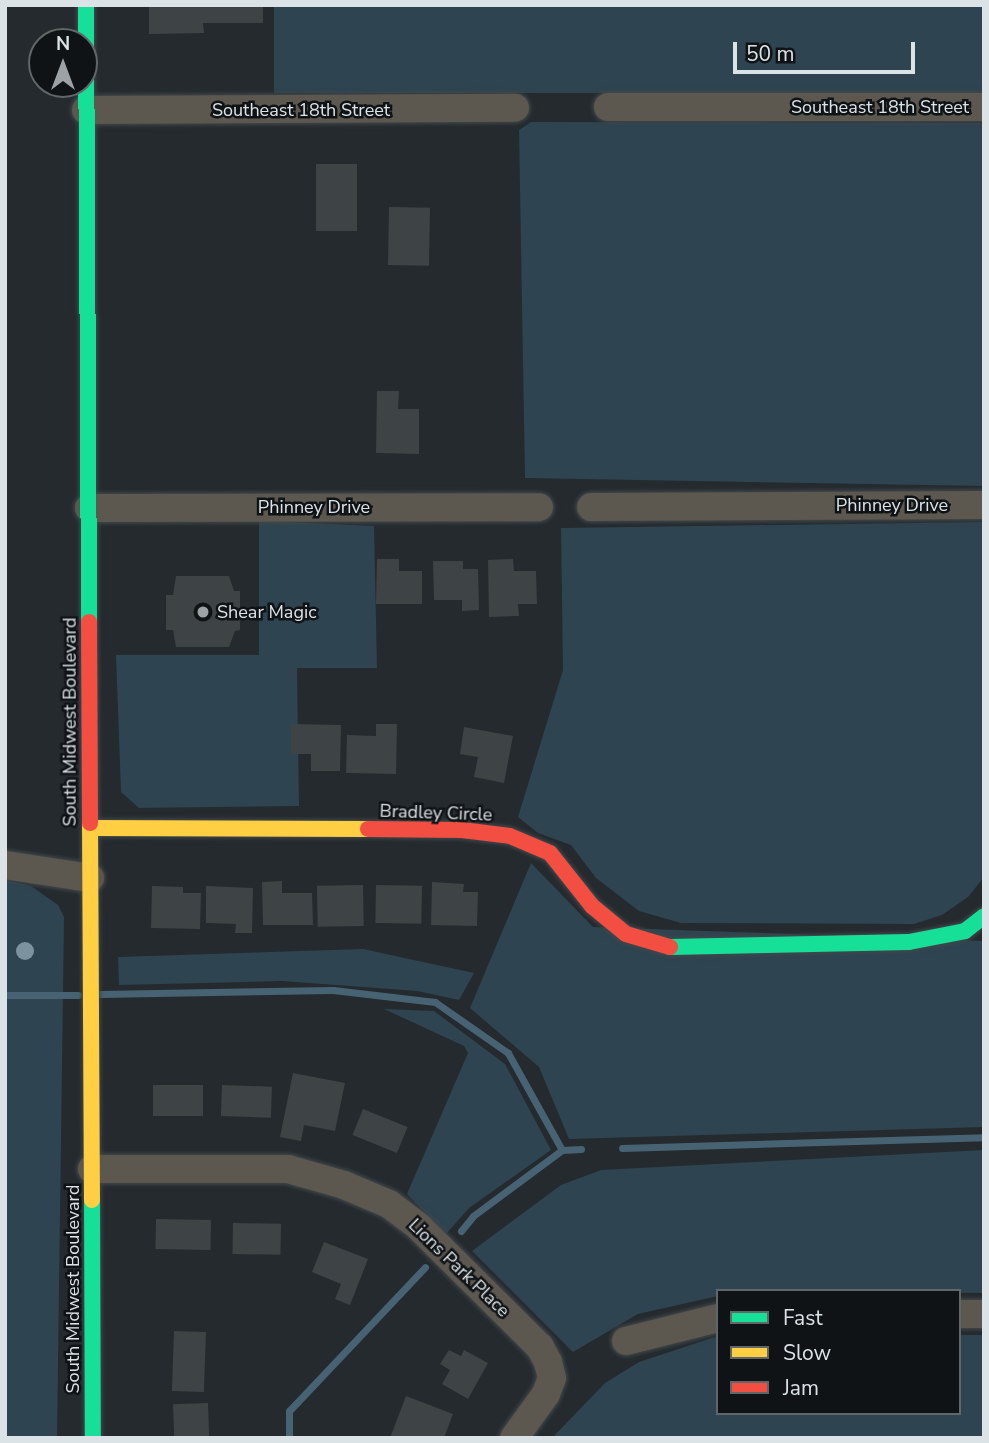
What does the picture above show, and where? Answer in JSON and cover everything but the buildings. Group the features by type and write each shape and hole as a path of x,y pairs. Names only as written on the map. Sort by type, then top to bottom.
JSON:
{"main road":[{"name":"South Midwest Boulevard","path":"86,5 93,1438"},
{"name":"Bradley Circle","path":"90,828 462,830 510,836 550,853 592,906 626,934 671,948 909,942 965,932 984,916"}],"street":[{"name":"Southeast 18th Street","path":"608,107 984,107"},
{"name":"Southeast 18th Street","path":"86,110 515,108"},
{"name":"Phinney Drive","path":"591,507 984,505"},
{"name":"Phinney Drive","path":"89,508 539,507"},
{"path":"5,865 90,878"},
{"name":"Lions Park Place","path":"92,1169 288,1169 377,1199 419,1227 540,1347 552,1378 514,1438"},
{"path":"961,1314 984,1314"},
{"path":"626,1342 716,1319"}],"shaded area":[{"path":"274,5 984,5 984,93 274,93"},
{"path":"531,122 984,123 984,486 525,478 519,130"},
{"path":"259,521 374,526 377,668 297,668 299,806 139,808 121,792 116,655 259,655"},
{"path":"984,522 984,877 968,897 942,915 914,924 681,923 639,911 596,878 571,845 538,833 518,817 563,670 561,528"},
{"path":"531,863 593,927 984,941 984,1127 569,1139 539,1067 470,1008"},
{"path":"5,880 31,886 58,905 64,917 57,1438 5,1438"},
{"path":"363,949 474,973 459,1000 417,991 282,981 119,985 118,957"},
{"path":"384,1009 434,1011 505,1064 551,1150 469,1208 446,1234 407,1194 468,1053 464,1046"},
{"path":"984,1150 984,1293 961,1293 961,1289 716,1289 716,1296 638,1314 573,1352 472,1251 561,1185 601,1170"},
{"path":"961,1335 984,1335 984,1438 552,1438 605,1383 639,1362 716,1337 716,1415 961,1415"}],"waterway":[{"path":"100,994 333,990 435,1002 508,1053 562,1150"},
{"path":"5,995 78,995"},
{"path":"622,1148 984,1137"},
{"path":"461,1231 473,1216 562,1150 581,1149"},
{"path":"289,1438 289,1411 425,1267"}],"traffic: fast":[{"path":"86,5 89,622"},
{"path":"670,947 909,942 965,931 984,916"},
{"path":"92,1200 93,1438"}],"traffic: slow":[{"path":"90,823 92,1200"},
{"path":"90,828 368,829"}],"traffic: jam":[{"path":"89,622 90,823"},
{"path":"368,829 462,830 510,836 550,853 592,906 626,934 670,947"}],"place":[{"name":"Shear Magic","path":"203,612"}]}
